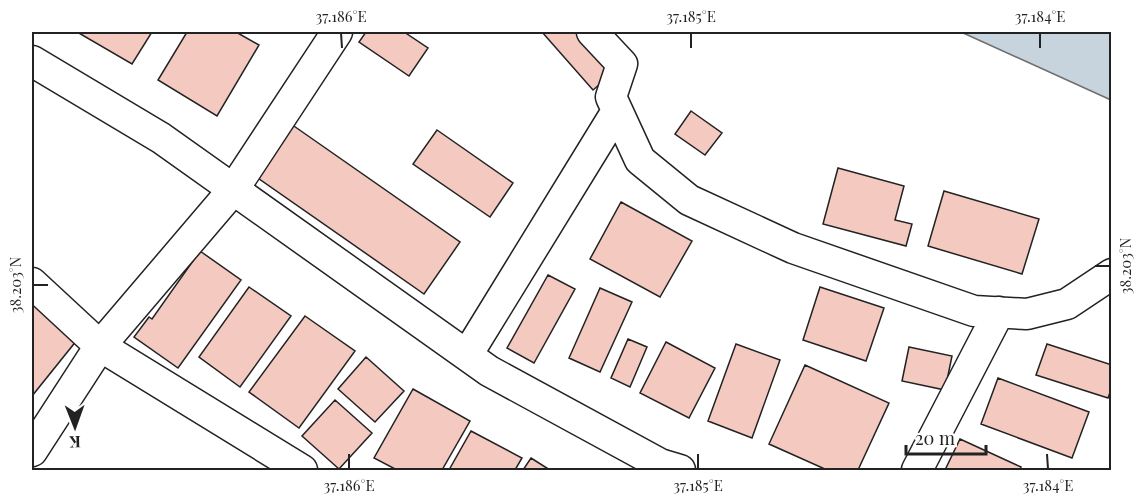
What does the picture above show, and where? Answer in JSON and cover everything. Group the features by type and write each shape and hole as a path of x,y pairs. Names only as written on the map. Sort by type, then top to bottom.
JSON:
{"street":[{"path":"32,452 100,346 233,190 337,32"},
{"path":"592,32 622,64 611,97 640,160 689,200 793,248 974,310 1027,314 1067,304 1112,274"},
{"path":"32,61 161,138 489,371 660,464 680,471"},
{"path":"466,355 617,111"},
{"path":"32,283 100,346 302,471"},
{"path":"917,471 999,312"}],"shaded area":[{"path":"961,32 1111,32 1111,100"}],"building":[{"path":"77,32 152,32 132,64"},
{"path":"187,32 236,32 259,45 217,116 158,80"},
{"path":"366,32 404,32 428,48 409,76 359,42"},
{"path":"542,32 577,32 613,73 593,90"},
{"path":"691,111 722,133 705,155 675,134"},
{"path":"291,124 460,242 424,294 255,176"},
{"path":"437,130 513,183 490,217 413,164"},
{"path":"838,168 904,186 895,220 912,224 906,246 823,224"},
{"path":"944,191 1039,219 1022,274 928,246"},
{"path":"621,202 692,241 660,297 590,259"},
{"path":"200,251 241,280 178,368 134,337 149,317 152,319"},
{"path":"548,275 575,289 534,363 507,348"},
{"path":"249,287 291,316 240,387 199,357"},
{"path":"820,287 884,308 866,361 803,340"},
{"path":"600,288 632,302 600,372 569,358"},
{"path":"32,302 77,340 32,396"},
{"path":"305,316 355,351 299,428 249,392"},
{"path":"628,339 647,347 630,387 611,378"},
{"path":"666,342 715,368 689,418 640,393"},
{"path":"736,344 780,360 752,438 708,421"},
{"path":"1047,344 1112,365 1112,387 1108,398 1036,375"},
{"path":"909,347 952,356 945,390 902,381"},
{"path":"366,357 404,391 375,422 338,389"},
{"path":"805,365 889,403 858,470 827,470 769,444"},
{"path":"998,378 1089,412 1072,458 981,424"},
{"path":"413,389 470,421 442,470 397,470 374,458"},
{"path":"335,400 372,433 339,469 302,436"},
{"path":"471,431 522,458 515,470 449,470"},
{"path":"960,439 1021,467 1020,470 945,470"},
{"path":"531,458 550,470 523,470"}]}
